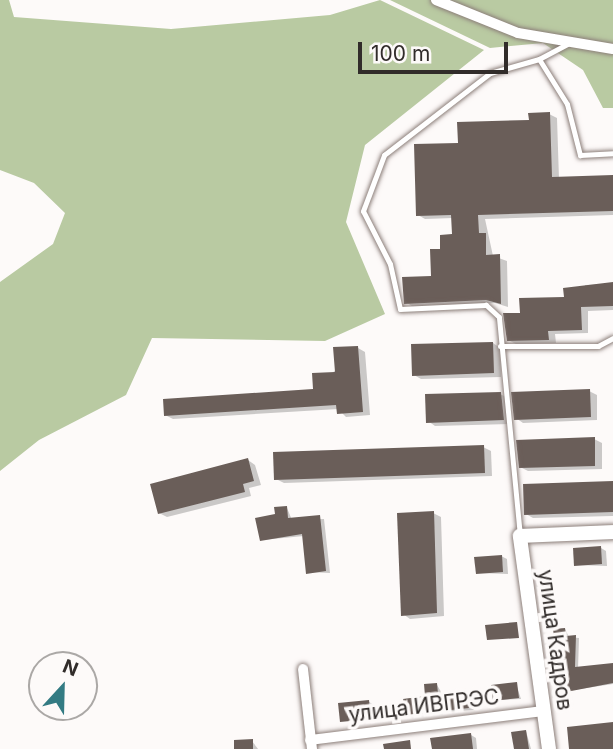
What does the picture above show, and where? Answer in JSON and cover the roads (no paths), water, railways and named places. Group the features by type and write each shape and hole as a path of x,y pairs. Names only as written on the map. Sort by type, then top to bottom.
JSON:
{"street":[{"path":"436,0 518,33 573,40 613,49"},
{"path":"520,536 613,532"},
{"name":"улица Кадров","path":"520,536 542,711 550,749"},
{"path":"303,669 311,744"},
{"name":"улица ИВГРЭС","path":"311,744 542,711"}],"lane":[{"path":"520,536 511,404 500,346 499,317 486,305 400,309 390,264 363,211 384,155 490,74 539,59 573,40"},
{"path":"539,59 567,104 580,155 613,153"},
{"path":"500,346 598,346 613,338"}]}
